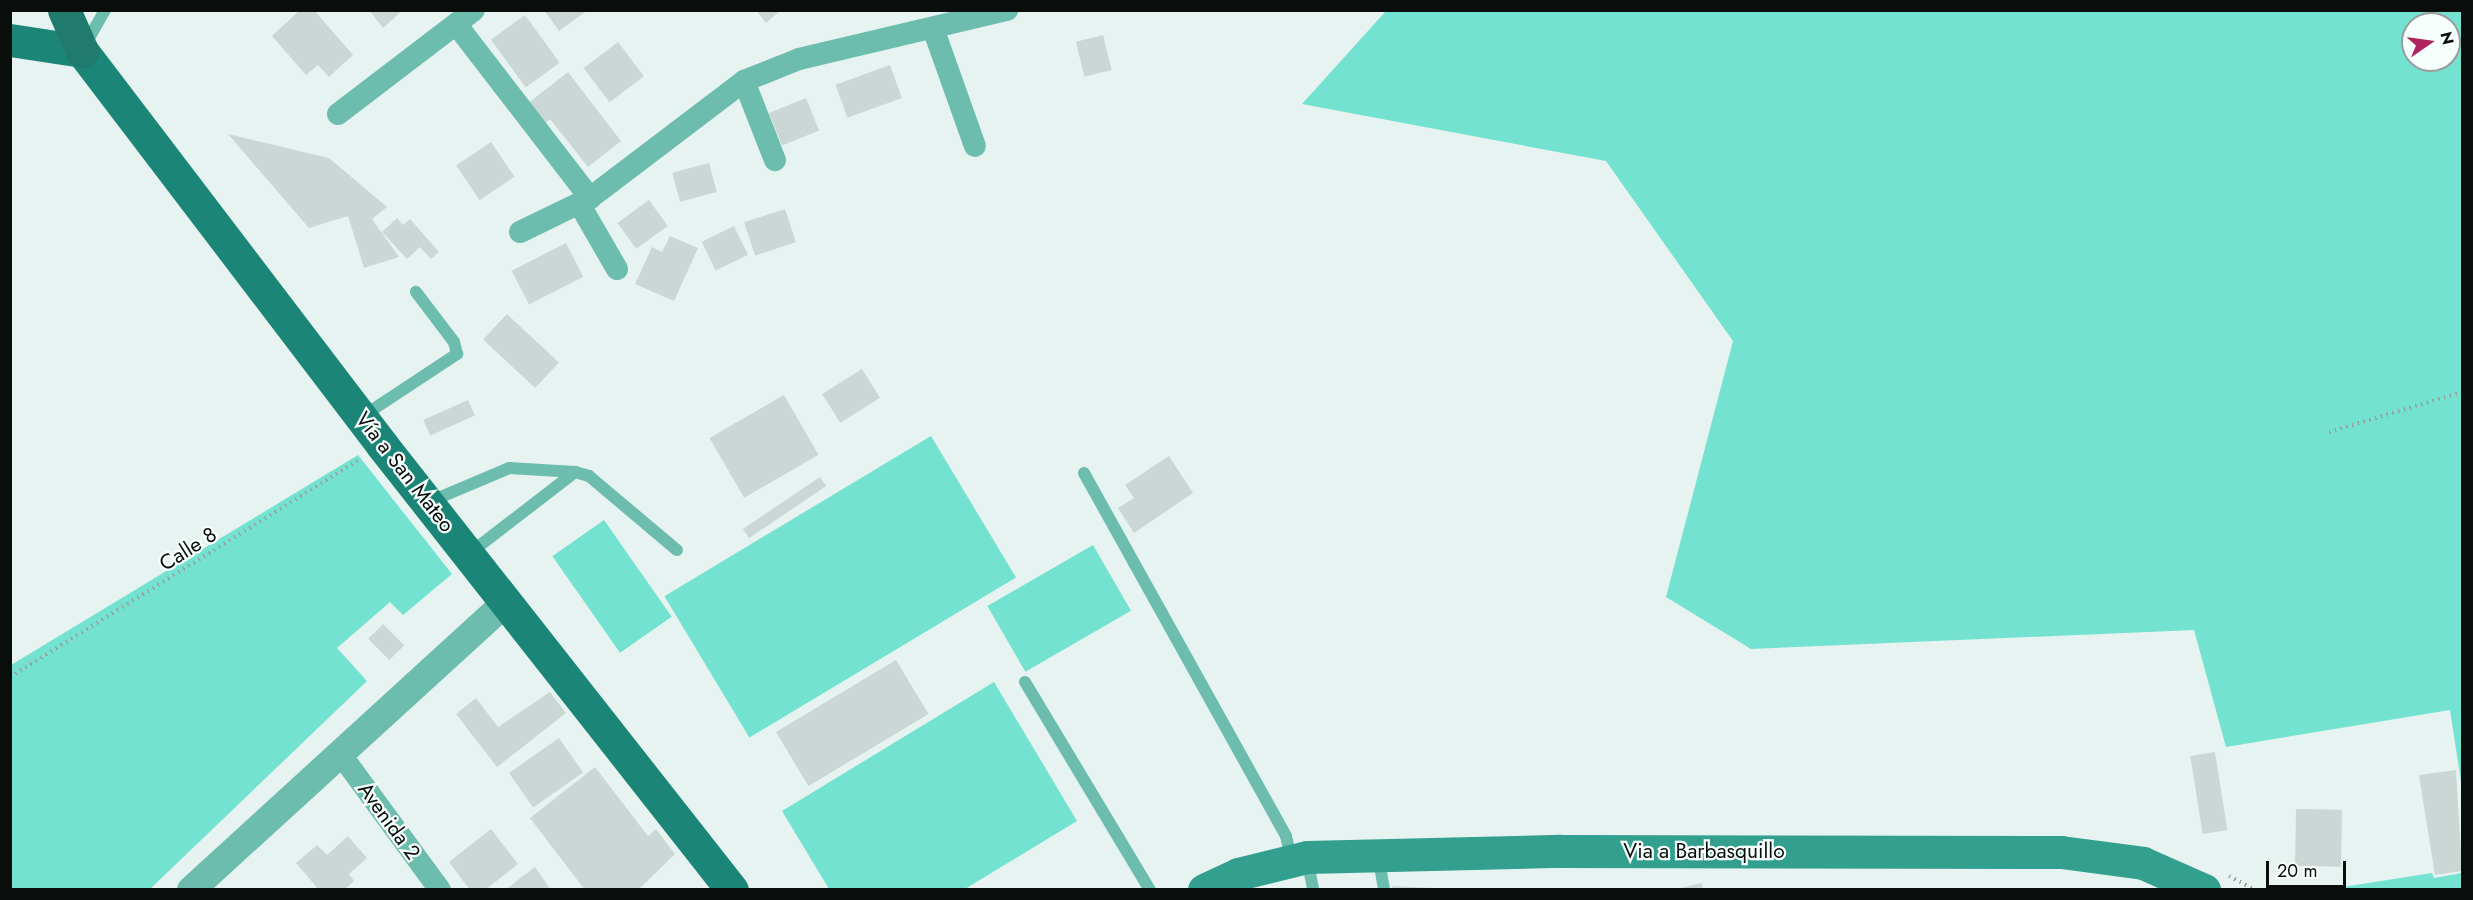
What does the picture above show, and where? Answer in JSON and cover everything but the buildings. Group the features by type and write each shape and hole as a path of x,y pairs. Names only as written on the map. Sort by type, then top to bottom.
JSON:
{"highway":[{"path":"64,10 82,51"}],"main road":[{"path":"10,40 82,51"},
{"name":"Vía a San Mateo","path":"82,51 382,445 507,601 732,890"},
{"name":"Via a Barbasquillo","path":"1204,890 1299,857 1377,852 2061,852 2143,863 2204,890"}],"street":[{"path":"520,232 585,201 744,81 799,59 934,31 1007,10"},
{"path":"338,114 465,17 585,201 617,269"},
{"path":"934,31 975,146"},
{"path":"744,81 775,160"},
{"path":"191,890 339,752 507,601"},
{"name":"Avenida 2","path":"339,752 440,890"}],"lane":[{"path":"82,51 105,10"},
{"path":"362,417 457,354 454,342 416,292"},
{"path":"428,503 509,468 575,472 588,476 678,550"},
{"path":"469,554 575,472"},
{"path":"1084,473 1299,857 1313,890"},
{"path":"1024,682 1150,890"},
{"path":"1377,852 1384,890"}],"path":[{"path":"2329,432 2463,392"},
{"name":"Calle 8","path":"10,677 382,445"}],"green space":[{"path":"1386,11 2462,11 2462,788 2450,710 2226,747 2194,630 1751,649 1666,597 1733,341 1606,161 1302,104"},
{"path":"931,436 1016,577 749,738 664,596"},
{"path":"358,455 452,574 403,615 390,602 337,648 367,681 150,889 11,889 11,665"},
{"path":"604,520 672,617 620,653 552,556"},
{"path":"1093,545 1131,611 1025,672 987,606"},
{"path":"994,682 1077,821 965,889 829,889 782,811"},
{"path":"2432,873 2434,878 2462,873 2462,889 2330,889"}]}
